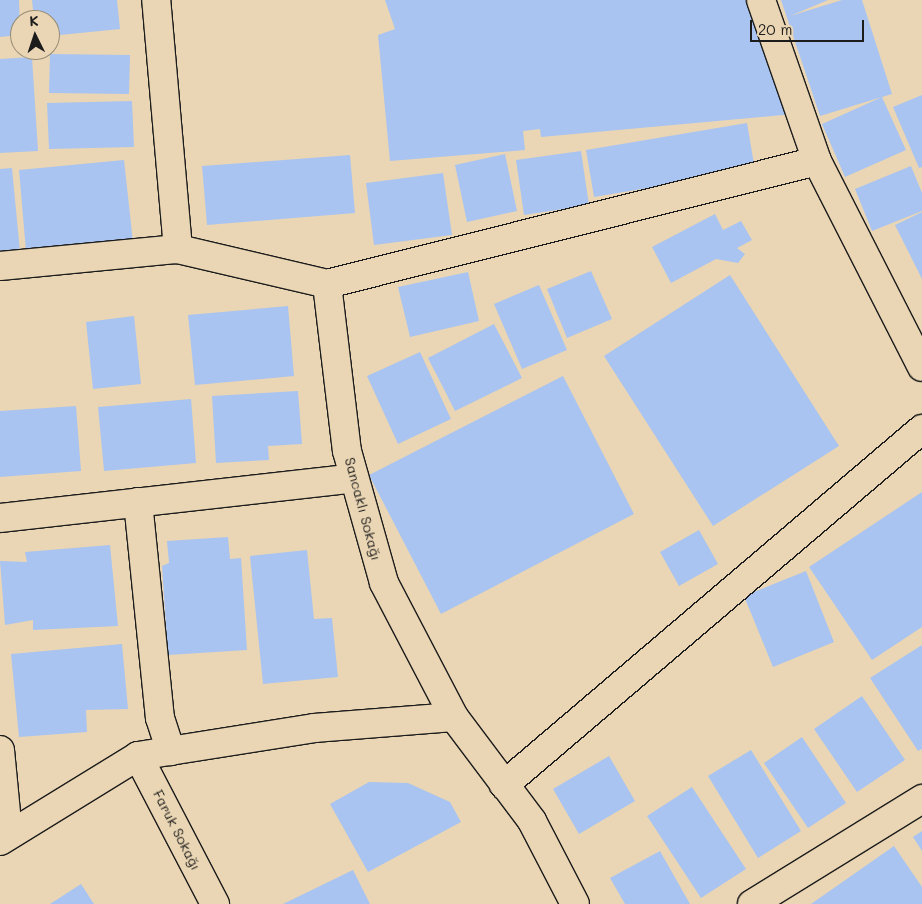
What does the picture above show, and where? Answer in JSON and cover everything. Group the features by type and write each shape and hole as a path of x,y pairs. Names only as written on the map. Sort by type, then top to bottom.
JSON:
{"street":[{"path":"156,0 178,249"},
{"path":"761,0 817,161 922,365"},
{"path":"0,266 178,249 327,284 817,161"},
{"name":"Sancaklı Sokağı","path":"327,284 354,478 384,583 454,717 532,820 575,904"},
{"path":"504,785 922,429"},
{"path":"0,518 354,478"},
{"path":"138,502 160,718 171,751"},
{"path":"0,750 3,832 138,756 314,728 454,717"},
{"name":"Faruk Sokağı","path":"138,756 215,904"},
{"path":"752,904 922,800"}],"building":[{"path":"0,0 19,0 19,10 10,10 10,36 0,37"},
{"path":"32,0 117,0 120,29 60,35 60,10 33,10"},
{"path":"385,0 751,0 794,114 541,137 540,129 523,131 525,150 390,161 378,35 395,29"},
{"path":"781,0 828,0 790,16 842,0 862,0 892,94 820,116"},
{"path":"60,54 130,55 129,94 49,93 50,60 60,60"},
{"path":"0,59 32,60 38,151 0,153"},
{"path":"922,95 922,167 919,168 893,107"},
{"path":"882,97 906,150 845,177 822,124"},
{"path":"132,101 134,147 49,149 47,103"},
{"path":"747,123 755,170 594,197 586,150"},
{"path":"581,151 589,205 524,215 516,160"},
{"path":"505,154 517,211 467,222 455,165"},
{"path":"350,155 355,213 207,225 202,166"},
{"path":"124,160 133,242 26,251 19,170"},
{"path":"911,166 922,193 922,211 872,231 855,189"},
{"path":"12,168 20,252 0,254 0,169"},
{"path":"443,173 452,235 374,245 366,183"},
{"path":"922,212 922,279 895,225"},
{"path":"715,214 723,230 741,221 752,240 737,248 745,254 738,263 716,259 671,283 652,247"},
{"path":"591,271 612,319 567,338 547,289"},
{"path":"468,272 479,321 410,337 398,287"},
{"path":"730,275 839,446 713,526 604,356"},
{"path":"539,285 567,350 522,369 494,304"},
{"path":"288,306 294,376 195,385 188,315"},
{"path":"134,316 141,384 93,389 86,322"},
{"path":"494,324 522,378 455,411 428,358"},
{"path":"420,352 451,419 398,444 367,376"},
{"path":"563,376 634,514 441,614 369,475"},
{"path":"298,391 302,444 268,446 269,460 216,463 212,396"},
{"path":"191,399 196,463 104,471 98,407"},
{"path":"76,406 81,471 0,477 0,411"},
{"path":"922,492 922,627 872,660 809,567"},
{"path":"699,530 718,564 679,586 660,552"},
{"path":"228,537 230,559 241,558 247,650 168,655 162,566 169,563 167,541"},
{"path":"110,545 118,626 33,630 33,620 5,625 0,561 27,562 25,552"},
{"path":"307,550 314,619 332,618 338,677 263,684 250,556"},
{"path":"806,571 834,642 773,667 744,596"},
{"path":"122,644 128,709 86,710 87,732 19,737 11,654"},
{"path":"922,645 922,749 918,751 870,678"},
{"path":"862,696 905,760 857,792 814,729"},
{"path":"802,737 846,803 808,828 764,763"},
{"path":"751,750 801,831 758,858 708,776"},
{"path":"609,756 635,801 579,834 553,789"},
{"path":"369,782 408,783 450,802 461,822 368,872 330,804"},
{"path":"692,787 746,869 701,898 647,816"},
{"path":"922,831 922,851 913,837"},
{"path":"894,846 922,887 922,904 811,904"},
{"path":"660,851 690,904 625,904 610,878"},
{"path":"353,870 370,904 283,904"},
{"path":"81,884 94,904 50,904"}]}
